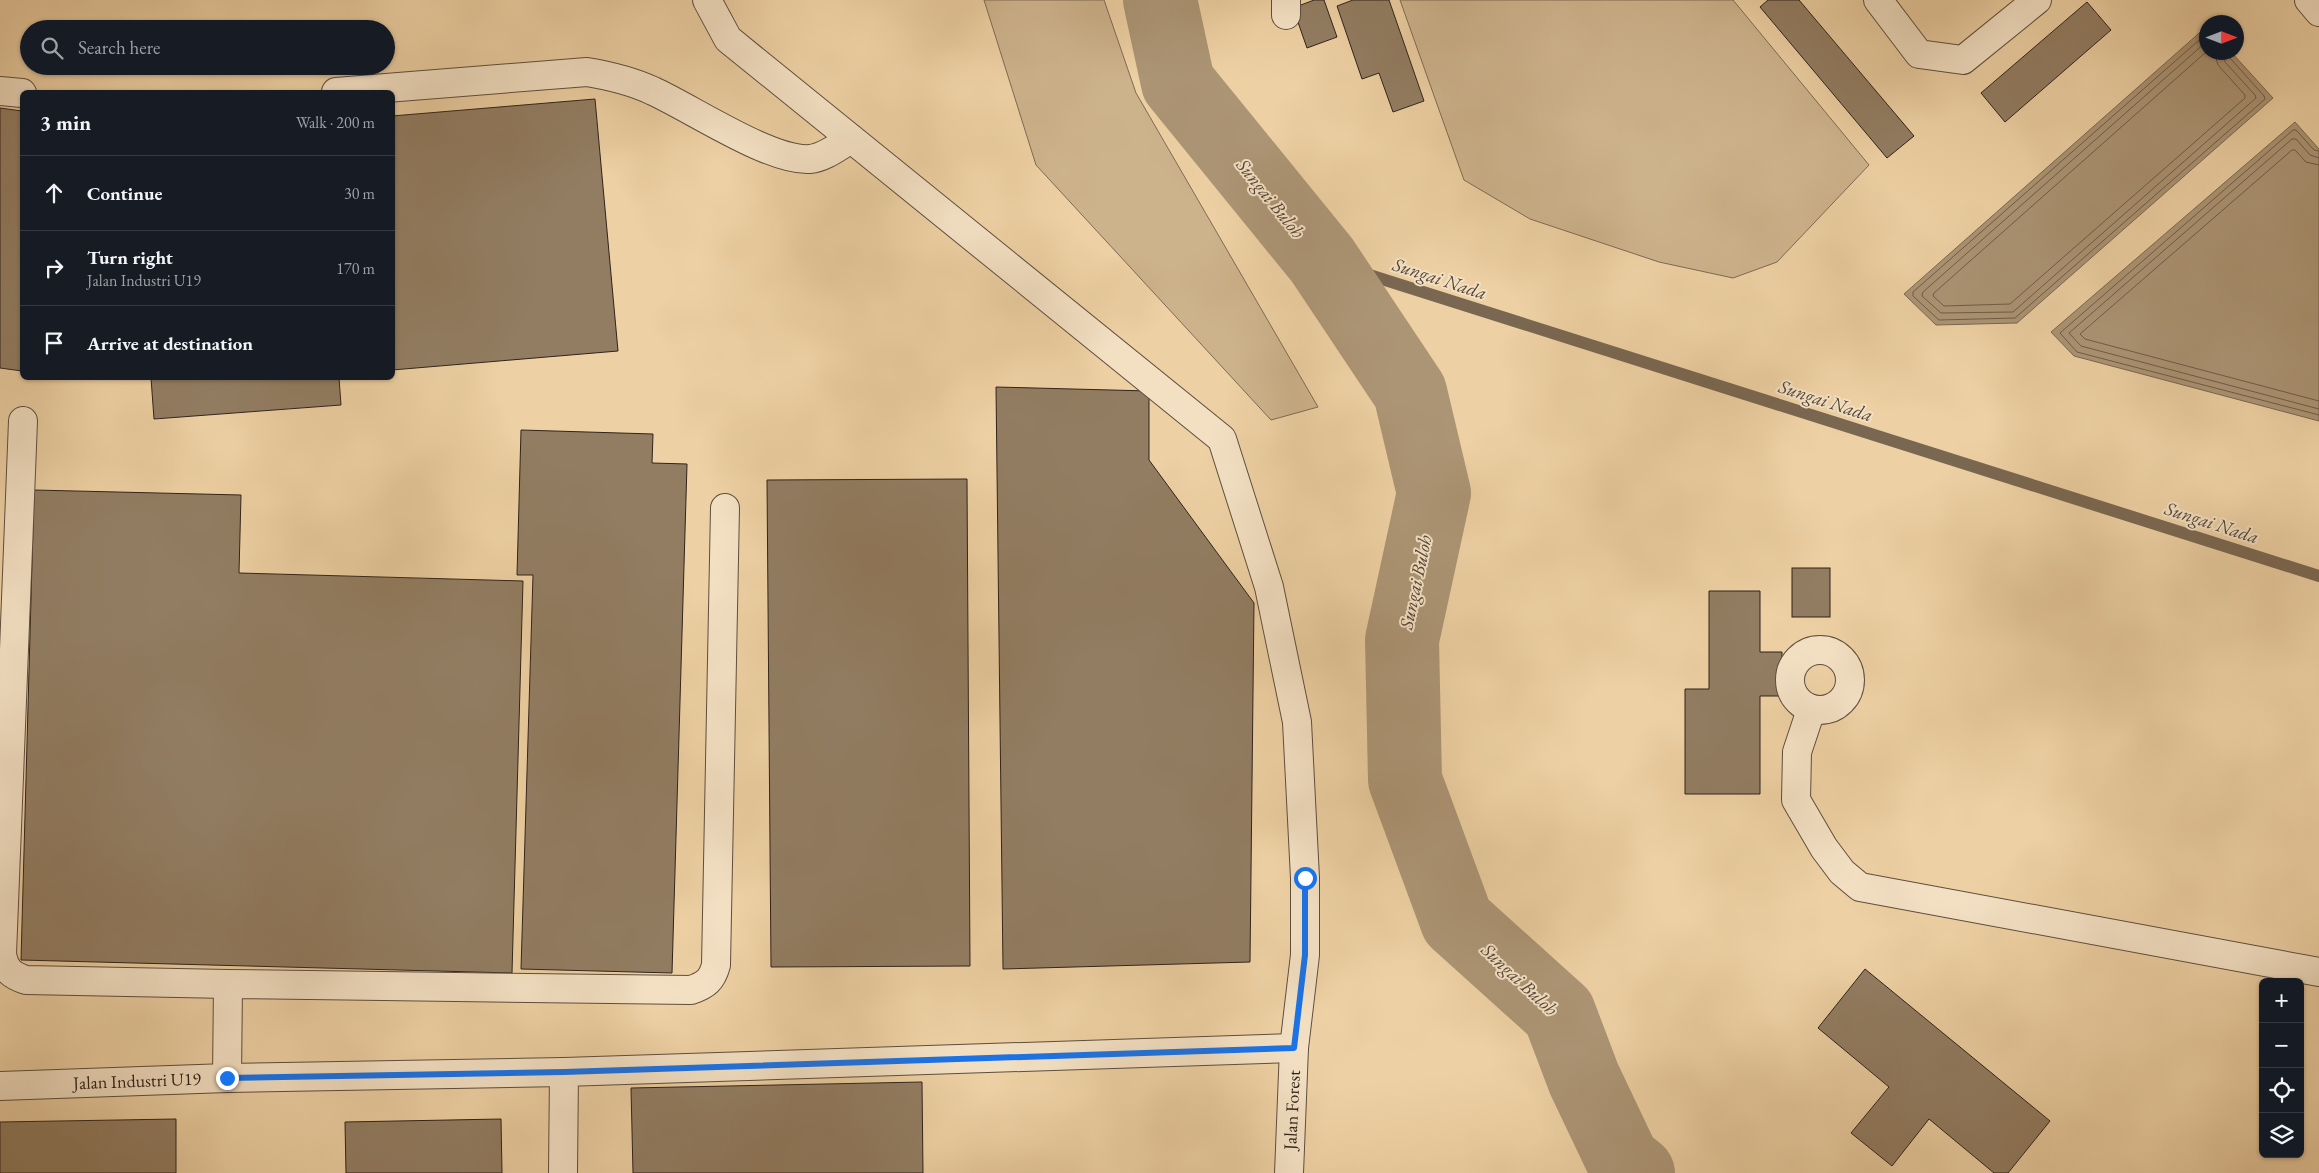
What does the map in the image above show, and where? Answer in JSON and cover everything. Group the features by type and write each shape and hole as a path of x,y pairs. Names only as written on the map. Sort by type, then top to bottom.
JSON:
{"street":[{"name":"Jalan Forest","path":"707,0 728,39 1222,439 1269,587 1296,722 1305,878 1305,955 1294,1048 1289,1173"},
{"path":"1878,0 1919,54 1963,60 2037,0"},
{"path":"2308,0 2319,12"},
{"path":"361,90 587,72 621,78 655,91 689,111 770,150 792,158 812,159 830,152 851,139"},
{"path":"0,91 20,93"},
{"path":"23,421 2,954 4,966 13,976 26,980 691,990 704,986 713,977 716,965 725,508"},
{"path":"1811,710 1797,752 1796,800 1824,848 1842,872 1860,887 2319,972"},
{"path":"227,1078 228,984"},
{"name":"Jalan Industri U19","path":"0,1086 227,1078 564,1072 1294,1048"},
{"path":"563,1173 564,1072"}],"shaded area":[{"path":"984,0 1104,0 1136,93 1318,407 1271,420 1036,165"},
{"path":"1400,0 1733,0 1869,165 1777,262 1733,278 1659,262 1530,219 1464,180"}],"water":[{"path":"2199,33 2199,60 2238,60 2273,98 2017,323 1936,325 1904,294"},
{"path":"2295,122 2319,149 2319,421 2074,356 2051,332"}],"building":[{"path":"1314,0 1324,0 1337,37 1307,48 1293,8"},
{"path":"1353,0 1389,0 1424,101 1393,112 1379,73 1362,79 1337,6"},
{"path":"1768,0 1799,0 1914,136 1887,158 1760,7"},
{"path":"2087,2 2111,30 2005,122 1981,93"},
{"path":"595,99 618,351 395,370 395,116"},
{"path":"0,108 20,111 20,371 0,368"},
{"path":"151,380 339,380 341,405 154,419"},
{"path":"996,387 1149,391 1149,460 1254,603 1250,962 1003,969"},
{"path":"521,430 653,434 652,463 687,464 672,973 521,969 533,575 517,575"},
{"path":"967,479 970,966 771,967 767,480"},
{"path":"34,490 241,495 239,573 523,581 512,973 21,960"},
{"path":"1792,568 1830,568 1830,617 1792,617"},
{"path":"1709,591 1760,591 1760,652 1782,652 1782,696 1760,696 1760,794 1685,794 1685,689 1709,689"},
{"path":"1865,969 2050,1121 2008,1173 1994,1173 1929,1119 1892,1166 1851,1133 1889,1087 1818,1028"},
{"path":"922,1082 923,1173 633,1173 631,1088"},
{"path":"176,1119 176,1173 0,1173 0,1122"},
{"path":"501,1119 502,1173 346,1173 345,1122"}],"waterway":[{"name":"Sungai Buloh","path":"1160,0 1178,83 1322,260 1410,392 1434,493 1402,640 1405,780 1457,921 1559,1013 1584,1079 1623,1161 1638,1173"},
{"name":"Sungai Nada","path":"1322,260 2319,576"}],"route":[{"path":"227,1078 564,1072 1294,1048 1305,955 1305,878"}]}
